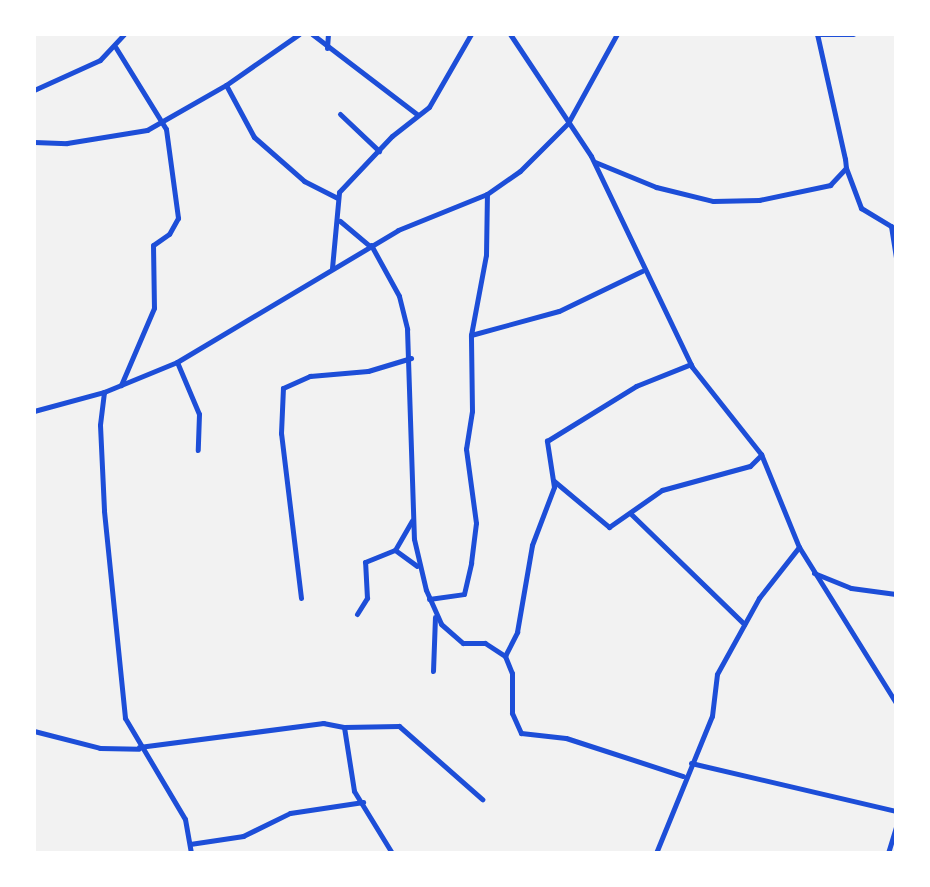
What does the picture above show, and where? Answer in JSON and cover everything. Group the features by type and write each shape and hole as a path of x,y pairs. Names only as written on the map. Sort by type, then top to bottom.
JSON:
{"street":[{"path":"34,90 72,77 116,48 124,34"},
{"path":"34,142 67,143 147,130 226,85 299,34"},
{"path":"312,34 418,115"},
{"path":"327,48 328,34"},
{"path":"332,268 339,220 337,198 379,151 436,99 471,34"},
{"path":"510,34 594,161 642,271 691,364 761,454 799,547 896,703"},
{"path":"34,411 104,392 177,362 241,328 371,245 440,210 487,194 520,171 568,123 617,34"},
{"path":"853,34 817,34 835,97 846,168 861,208 891,226 896,258"},
{"path":"116,48 162,122 178,218 169,234 153,245 154,308 121,386"},
{"path":"226,85 232,105 254,137 304,181 337,198"},
{"path":"340,114 379,151"},
{"path":"594,161 676,193 730,202 819,190 846,168"},
{"path":"429,599 464,594 471,563 476,523 466,449 473,407 471,335 486,255 487,194"},
{"path":"339,220 371,245 399,296 411,358 412,521 418,567 435,612 457,640 485,643 505,656 512,673 512,713 521,733 566,738 683,776"},
{"path":"471,335 559,311 642,271"},
{"path":"301,598 281,433 283,388 310,376 368,371 411,358"},
{"path":"177,362 199,414 198,450"},
{"path":"505,656 517,632 527,565 554,481 547,444 551,436 636,386 691,364"},
{"path":"104,392 104,511 125,718 139,748 185,819 191,853"},
{"path":"554,481 602,525 613,526 662,490 750,466 761,454"},
{"path":"631,514 744,624"},
{"path":"357,614 367,598 363,565 395,550 412,521"},
{"path":"656,853 683,776 712,716 717,674 744,624 799,547"},
{"path":"395,550 418,567"},
{"path":"813,572 851,588 896,594"},
{"path":"433,671 435,612"},
{"path":"34,731 100,748 139,748 323,723 344,727 399,726 482,799"},
{"path":"344,727 350,780 392,853"},
{"path":"691,763 896,811"},
{"path":"190,844 243,836 290,813 363,802"},
{"path":"888,853 896,827"}]}
